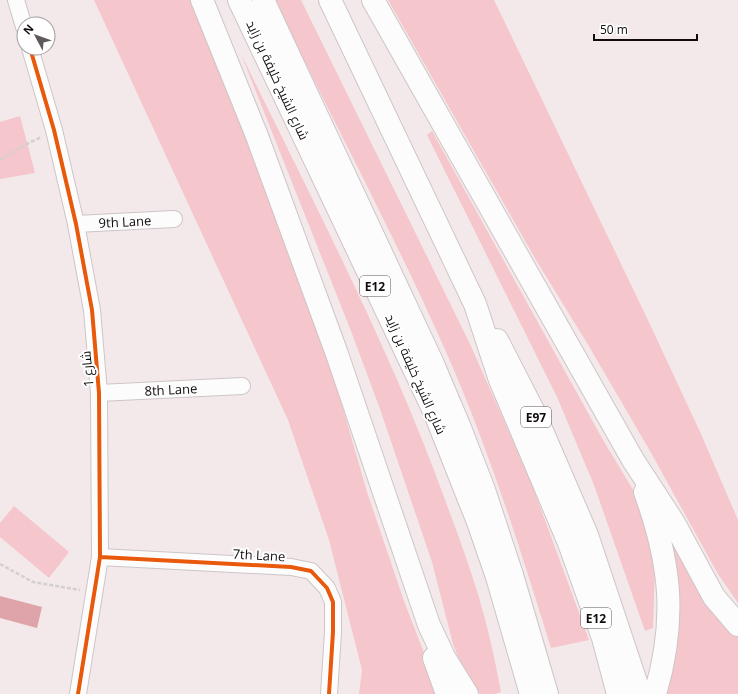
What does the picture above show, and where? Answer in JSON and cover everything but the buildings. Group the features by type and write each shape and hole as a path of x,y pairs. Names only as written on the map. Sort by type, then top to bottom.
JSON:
{"highway":[{"path":"202,0 257,136 304,263 429,625 444,657 467,694"},
{"name":"شارع الشيخ خليفة بن زايد","path":"239,0 434,411 504,576 531,694"},
{"path":"263,0 433,364 484,490 504,576 547,694"},
{"name":"E97","path":"330,0 475,304 520,382 578,539 640,694"},
{"path":"373,0 633,460 674,523 714,597 738,625"},
{"path":"633,460 659,537 665,562 669,590 667,644 655,694"},
{"name":"E12","path":"578,539 600,631 618,694"},
{"path":"429,625 434,659 447,694"}],"street":[{"path":"16,0 21,16"},
{"name":"شارع 1","path":"32,56 54,130 76,224 92,310 99,393 100,557 78,694"},
{"name":"9th Lane","path":"76,224 174,219"},
{"name":"8th Lane","path":"99,393 242,386"},
{"name":"7th Lane","path":"100,557 291,567 311,572 327,588 333,602 334,632 329,694"}],"path":[{"path":"0,160 17,149 54,130"},
{"path":"0,564 33,582 94,593"}],"shaded area":[{"path":"94,0 195,0 327,353 367,492 404,601 440,694 359,694 362,670 329,540 288,420"},
{"path":"275,0 301,0 470,344 531,482 589,640 551,648 516,536 477,426 447,354 406,265"},
{"path":"388,0 494,0 647,318 701,434 738,520 738,603 718,574 650,451 587,343 536,260"},
{"path":"241,54 351,278 426,450 475,584 490,639 501,692 495,694 480,694 462,667 453,644 432,562 380,409 351,331"},
{"path":"20,116 35,173 0,179 0,122"},
{"path":"432,131 603,440 635,493 645,519 655,567 653,628 645,631 594,485 557,397 427,135"},
{"path":"14,506 69,552 49,578 0,537 0,523"},
{"path":"671,537 738,633 738,694 666,694 675,563"},
{"path":"0,596 42,607 37,628 0,618"}],"cycle path":[{"path":"32,56 54,130 76,224 92,310 99,393 100,557 78,694"},
{"path":"100,557 291,567 311,571 327,588 333,602 333,632 329,694"}]}
